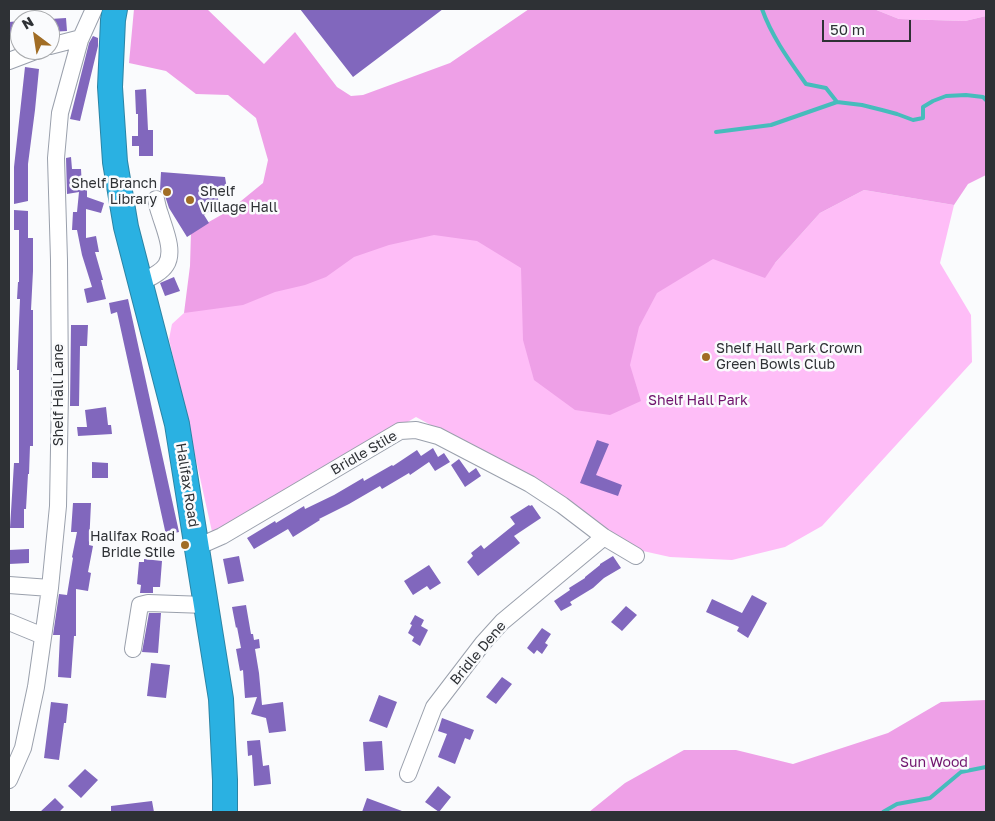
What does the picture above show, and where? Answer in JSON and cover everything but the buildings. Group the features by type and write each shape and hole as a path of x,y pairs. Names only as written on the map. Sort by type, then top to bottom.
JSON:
{"highway":[{"name":"Halifax Road","path":"115,9 110,87 115,162 126,227 177,424 222,699 225,812"}],"street":[{"name":"Shelf Hall Lane","path":"9,780 23,748 36,686 50,588 58,506 60,410 56,158 60,113 81,38 94,9"},
{"path":"60,43 81,38"},
{"path":"140,283 156,274 167,264 170,253 156,199"},
{"name":"Bridle Stile","path":"197,547 222,536 400,431 416,430 438,436 530,484 562,505 604,537 636,556"},
{"name":"Bridle Dene","path":"408,774 434,707 483,643 502,622 604,537"},
{"path":"9,584 50,588"},
{"path":"133,649 140,604 206,605"},
{"path":"9,622 43,636"}],"green space":[{"path":"134,9 207,9 264,64 295,32 337,87 351,96 363,95 450,63 529,9 874,9 899,19 965,21 986,16 986,175 968,184 954,205 864,190 820,213 775,263 765,278 713,259 657,293 639,327 630,365 641,401 610,415 575,410 534,380 523,340 521,268 477,241 434,235 389,245 354,257 326,277 305,285 275,292 243,305 184,313 190,266 191,232 230,210 263,183 268,160 256,118 228,95 196,94 166,71 129,63"},
{"path":"874,9 986,9 986,16 965,21 899,19"},
{"name":"Shelf Hall Park","path":"864,190 954,205 940,263 971,315 972,362 822,526 785,547 732,560 670,557 643,551 612,534 572,502 416,417 213,536 169,339 172,324 184,313 406,191 775,263 820,213"},
{"name":"Sun Wood","path":"986,700 986,812 589,812 625,783 684,750 736,750 793,764 888,733 941,702"}],"waterway":[{"path":"762,9 776,39 806,84 826,88 837,102 862,105 913,120 923,118 923,107 946,96 966,95 983,97 986,100"},
{"path":"716,132 771,125 837,102"},
{"path":"883,812 897,804 930,798 961,772 986,767"}],"place":[{"name":"Shelf Branch Library","path":"167,192"},
{"name":"Shelf Village Hall","path":"190,200"},
{"name":"Shelf Hall Park Crown Green Bowls Club","path":"706,357"},
{"name":"Halifax Road Bridle Stile","path":"185,545"}]}
